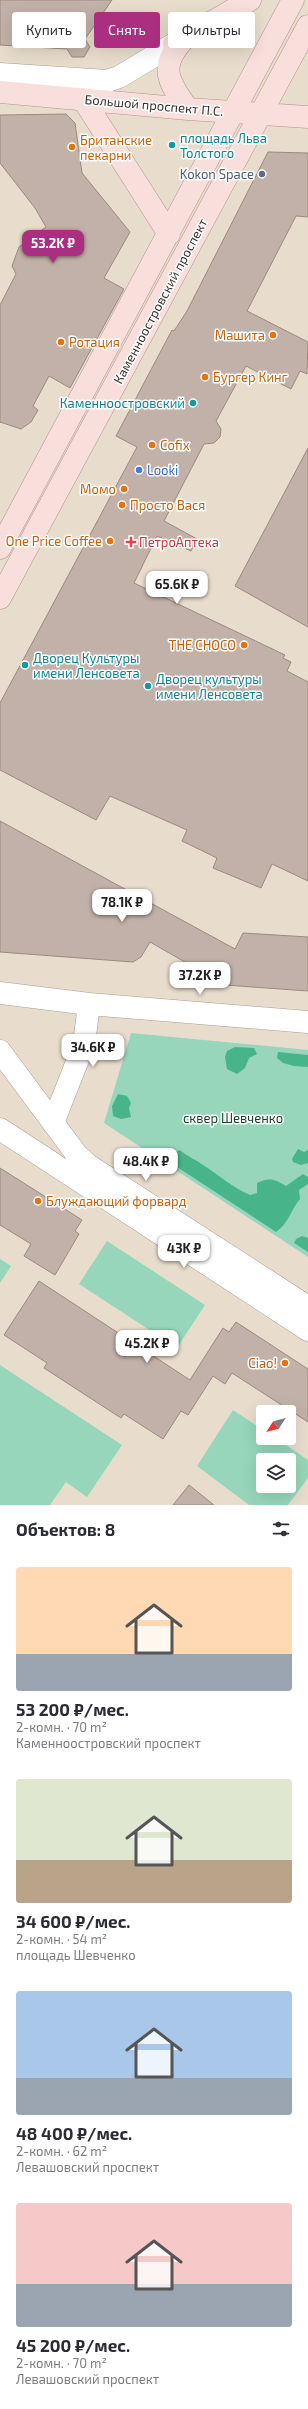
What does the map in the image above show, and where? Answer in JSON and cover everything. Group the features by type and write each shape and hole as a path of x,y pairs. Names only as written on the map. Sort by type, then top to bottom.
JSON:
{"main road":[{"path":"230,12 250,0"},
{"name":"Каменноостровский проспект","path":"0,548 293,0"},
{"name":"Каменноостровский проспект","path":"0,598 308,26"},
{"path":"176,48 169,61 167,73 171,84 188,109"},
{"name":"Большой проспект П.С.","path":"0,92 188,109 308,117"},
{"path":"82,99 169,234"}],"street":[{"name":"Большой проспект П.С.","path":"0,74 107,81 118,77 168,48"},
{"path":"0,993 89,1004 308,1022"},
{"path":"53,1123 84,1044 89,1004"},
{"path":"0,1051 77,1155 88,1164 308,1307"},
{"path":"0,1129 308,1330"}],"green space":[{"name":"сквер Шевченко","path":"131,1033 308,1050 308,1257 104,1123"},
{"path":"235,1047 254,1048 257,1054 249,1058 245,1068 237,1074 227,1069 225,1057 227,1051"},
{"path":"278,1052 308,1055 308,1067 294,1066 283,1063 277,1058"},
{"path":"118,1094 127,1096 131,1103 129,1108 131,1117 121,1119 113,1116 112,1106"},
{"path":"298,1149 304,1152 308,1150 308,1163 301,1165 293,1162 292,1159"},
{"path":"180,1150 232,1185 250,1195 257,1193 257,1183 269,1179 275,1180 286,1186 303,1174 308,1177 308,1184 299,1190 300,1199 287,1221 276,1232 168,1161 169,1156"},
{"path":"302,1236 308,1238 308,1252 294,1243 296,1239"},
{"path":"107,1241 205,1305 177,1348 79,1284"},
{"path":"0,1259 11,1266 0,1283"},
{"path":"0,1365 122,1445 87,1497 66,1482 50,1505 0,1505"},
{"path":"233,1410 256,1425 256,1445 286,1445 308,1460 308,1478 288,1505 249,1505 197,1466"}],"building":[{"path":"0,0 112,0 104,12 94,12 94,26 86,38 86,12 12,12 12,46 0,45"},
{"path":"86,41 90,47 84,57 72,57 67,49 50,48 86,48"},
{"path":"66,114 75,123 82,173 130,232 104,278 124,289 70,388 49,376 33,406 38,410 31,422 21,429 0,422 0,305 16,274 12,266 19,247 46,227 35,208 0,163 0,115"},
{"name":"Дворец культуры имени Ленсовета","path":"268,152 308,153 308,217 296,216 247,311 308,342 307,374 300,371 291,389 246,366 216,421 221,429 220,437 214,443 204,444 164,521 197,539 191,551 157,536 134,583 285,655 283,658 291,662 287,671 308,682 308,881 272,864 261,888 213,868 217,858 182,841 187,830 110,796 96,820 0,770 0,703 137,447 116,436 172,330 174,331 187,311"},
{"path":"308,448 308,627 235,586"},
{"path":"0,821 235,949 243,933 308,937 308,991 225,985 150,942 141,957 133,962 0,952"},
{"path":"0,1168 82,1220 75,1231 79,1234 55,1275 24,1256 31,1244 0,1225"},
{"path":"39,1281 190,1380 223,1328 229,1332 236,1322 308,1369 308,1422 296,1414 296,1405 282,1405 232,1373 225,1384 213,1376 188,1415 181,1411 163,1439 124,1414 121,1418 44,1368 47,1363 4,1335"},
{"path":"189,1485 214,1505 173,1505"}],"place":[{"name":"площадь Льва Толстого","path":"172,145"},
{"name":"Британские пекарни","path":"72,147"},
{"name":"Kokon Space","path":"262,174"},
{"name":"Машита","path":"273,335"},
{"name":"Ротация","path":"61,342"},
{"name":"Бургер Кинг","path":"205,377"},
{"name":"Каменноостровский","path":"193,403"},
{"name":"Cofix","path":"152,445"},
{"name":"Looki","path":"139,470"},
{"name":"Момо","path":"124,489"},
{"name":"Просто Вася","path":"122,505"},
{"name":"One Price Coffee","path":"110,541"},
{"name":"ПетроАптека","path":"131,542"},
{"name":"THE CHOCO","path":"244,645"},
{"name":"Дворец Культуры имени Ленсовета","path":"25,665"},
{"name":"Дворец культуры имени Ленсовета","path":"148,686"},
{"name":"Блуждающий форвард","path":"38,1201"},
{"name":"Ciao!","path":"285,1363"}]}
